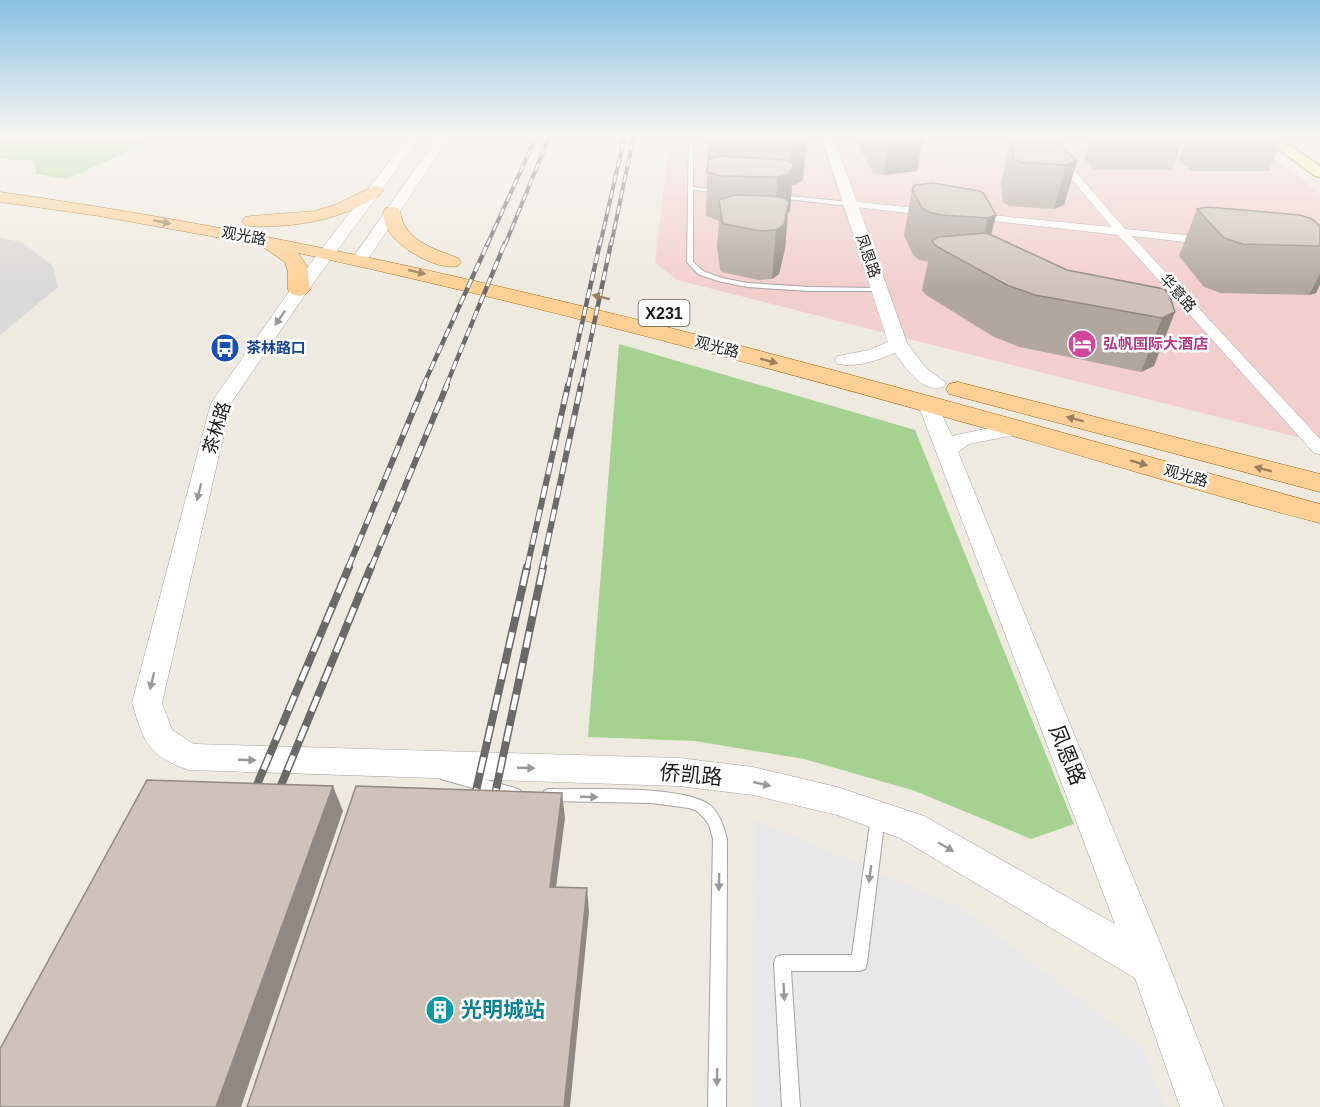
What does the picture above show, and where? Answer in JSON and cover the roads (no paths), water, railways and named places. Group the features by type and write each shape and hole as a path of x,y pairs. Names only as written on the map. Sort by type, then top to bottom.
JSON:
{"main road":[{"name":"观光路","path":"21,187 167,205 254,229"},
{"path":"254,229 327,214 352,206 374,191"},
{"name":"观光路","path":"0,197 254,229 333,244 639,326 1320,483"},
{"path":"392,212 394,228 401,235 420,248 451,262"},
{"path":"254,229 297,263 300,273 299,290"},
{"name":"观光路","path":"365,251 451,262 683,317 845,360 1016,428 1320,514"}],"street":[{"name":"茶林路","path":"189,758 159,738 147,703 221,404 299,290 377,187"},
{"path":"365,251 409,187"},
{"name":"凤恩路","path":"844,187 898,344 932,394 946,450 1150,965 1202,1107"},
{"name":"华意路","path":"1083,187 1320,449"},
{"path":"850,204 1227,243"},
{"path":"845,360 874,355 898,344"},
{"path":"946,450 962,439 1016,428"},
{"name":"侨凯路","path":"189,758 679,772 753,781 837,801 912,827 1150,965"}],"lane":[{"path":"724,192 690,188 690,262 699,273 761,287 880,290"},
{"path":"770,196 850,204"},
{"path":"408,765 512,794 682,799 703,808 716,823 720,839 717,1107"},
{"path":"791,1107 782,963 859,963 878,816"}],"railway":[{"path":"487,245 514,187"},
{"path":"505,245 529,187"},
{"path":"600,245 613,187"},
{"path":"611,245 623,187"},
{"path":"423,386 488,243"},
{"path":"446,386 505,243"},
{"path":"568,386 600,243"},
{"path":"581,386 611,243"},
{"path":"348,568 424,385"},
{"path":"371,568 447,385"},
{"path":"527,568 568,385"},
{"path":"542,568 581,385"},
{"path":"251,799 349,567"},
{"path":"275,800 371,567"},
{"path":"473,804 527,567"},
{"path":"493,804 543,567"},
{"path":"492,807 493,802"}],"place":[{"name":"弘帆国际大酒店","path":"1082,344"},
{"name":"茶林路口","path":"225,348"},
{"name":"光明城站","path":"440,1010"}]}
